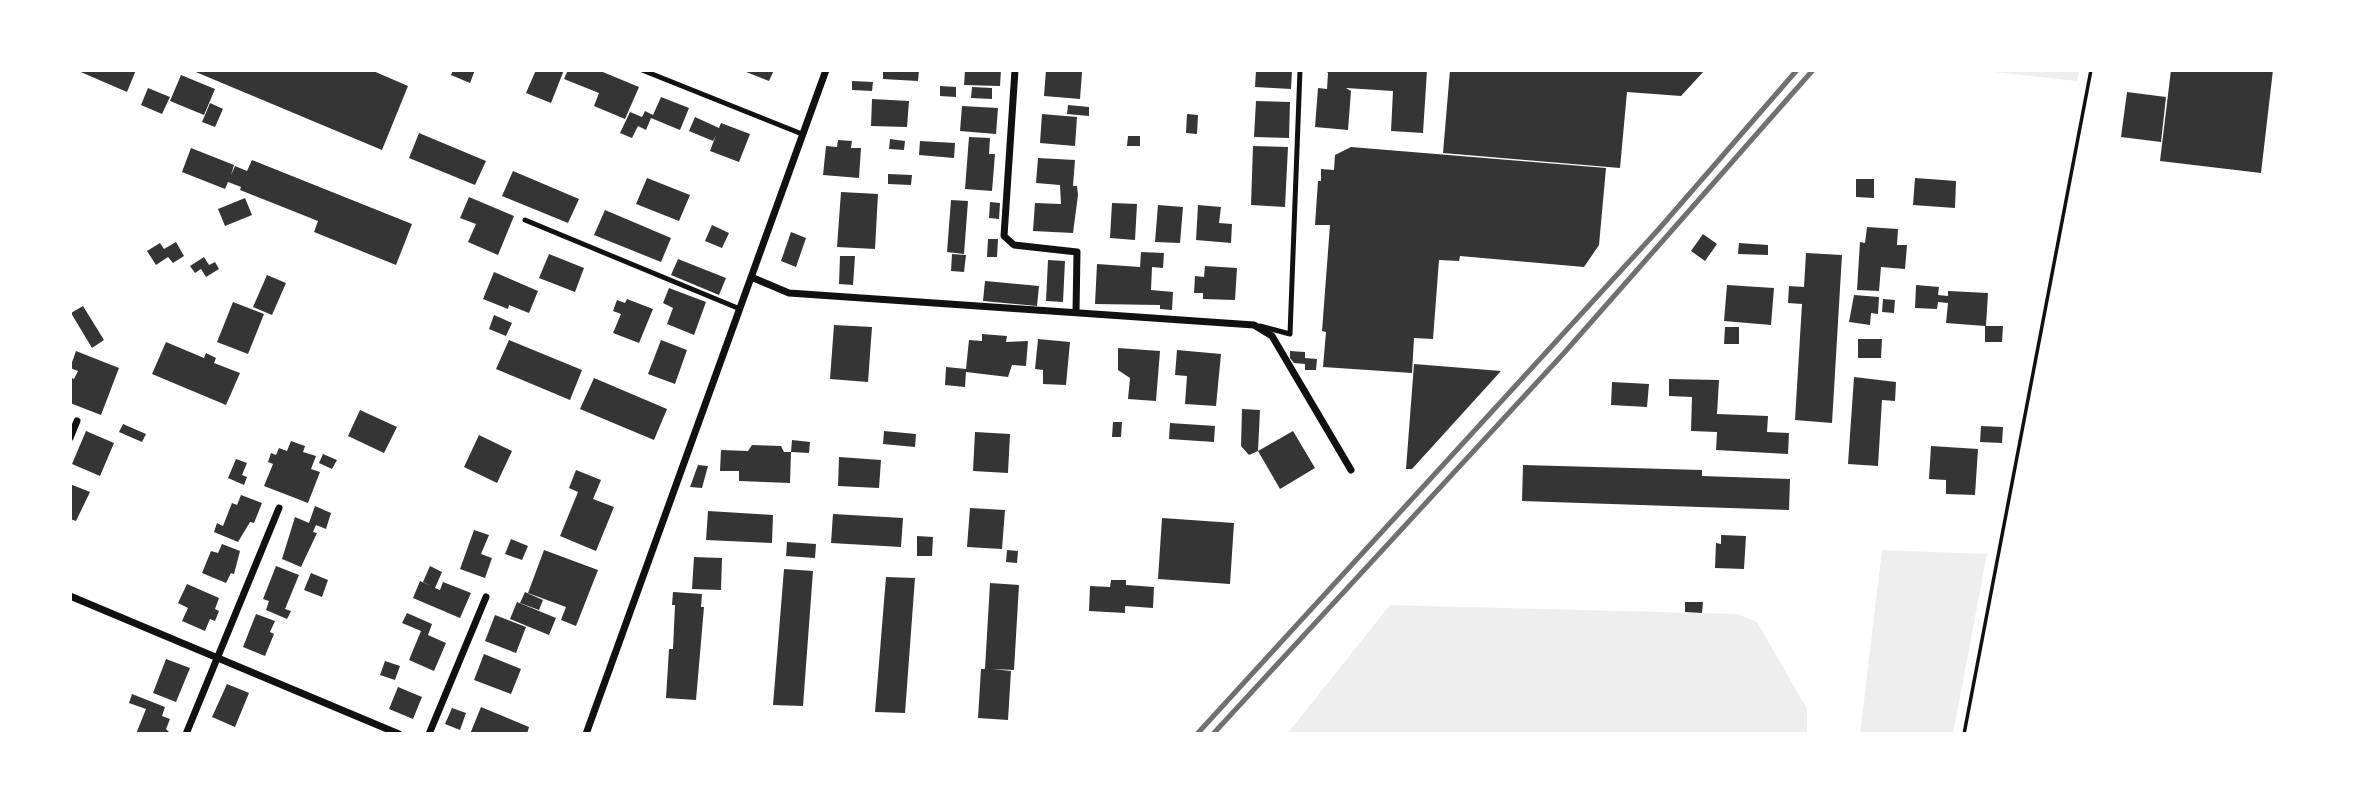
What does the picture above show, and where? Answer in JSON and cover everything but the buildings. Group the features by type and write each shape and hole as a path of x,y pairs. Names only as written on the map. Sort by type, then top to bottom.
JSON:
{"street":[{"path":"586,734 826,70"},
{"path":"1015,70 1004,236 1014,245 1077,252 1076,312"},
{"path":"751,277 789,293 1254,325 1272,336 1351,470"},
{"path":"70,438 78,421"},
{"path":"186,734 279,508"},
{"path":"70,596 398,734"},
{"path":"429,734 486,597"}],"lane":[{"path":"642,70 802,134"},
{"path":"1254,325 1290,334 1300,70"},
{"path":"525,220 740,309"}],"path":[{"path":"1964,734 2091,70"}],"shaded area":[{"path":"1976,70 2080,70 2077,81"},
{"path":"1882,550 1987,554 1953,734 1860,734"},
{"path":"1390,605 1737,614 1757,622 1807,709 1807,734 1287,734"}],"railway":[{"path":"1197,734 1658,230 1797,70"},
{"path":"1213,734 1564,353 1813,70"}]}
